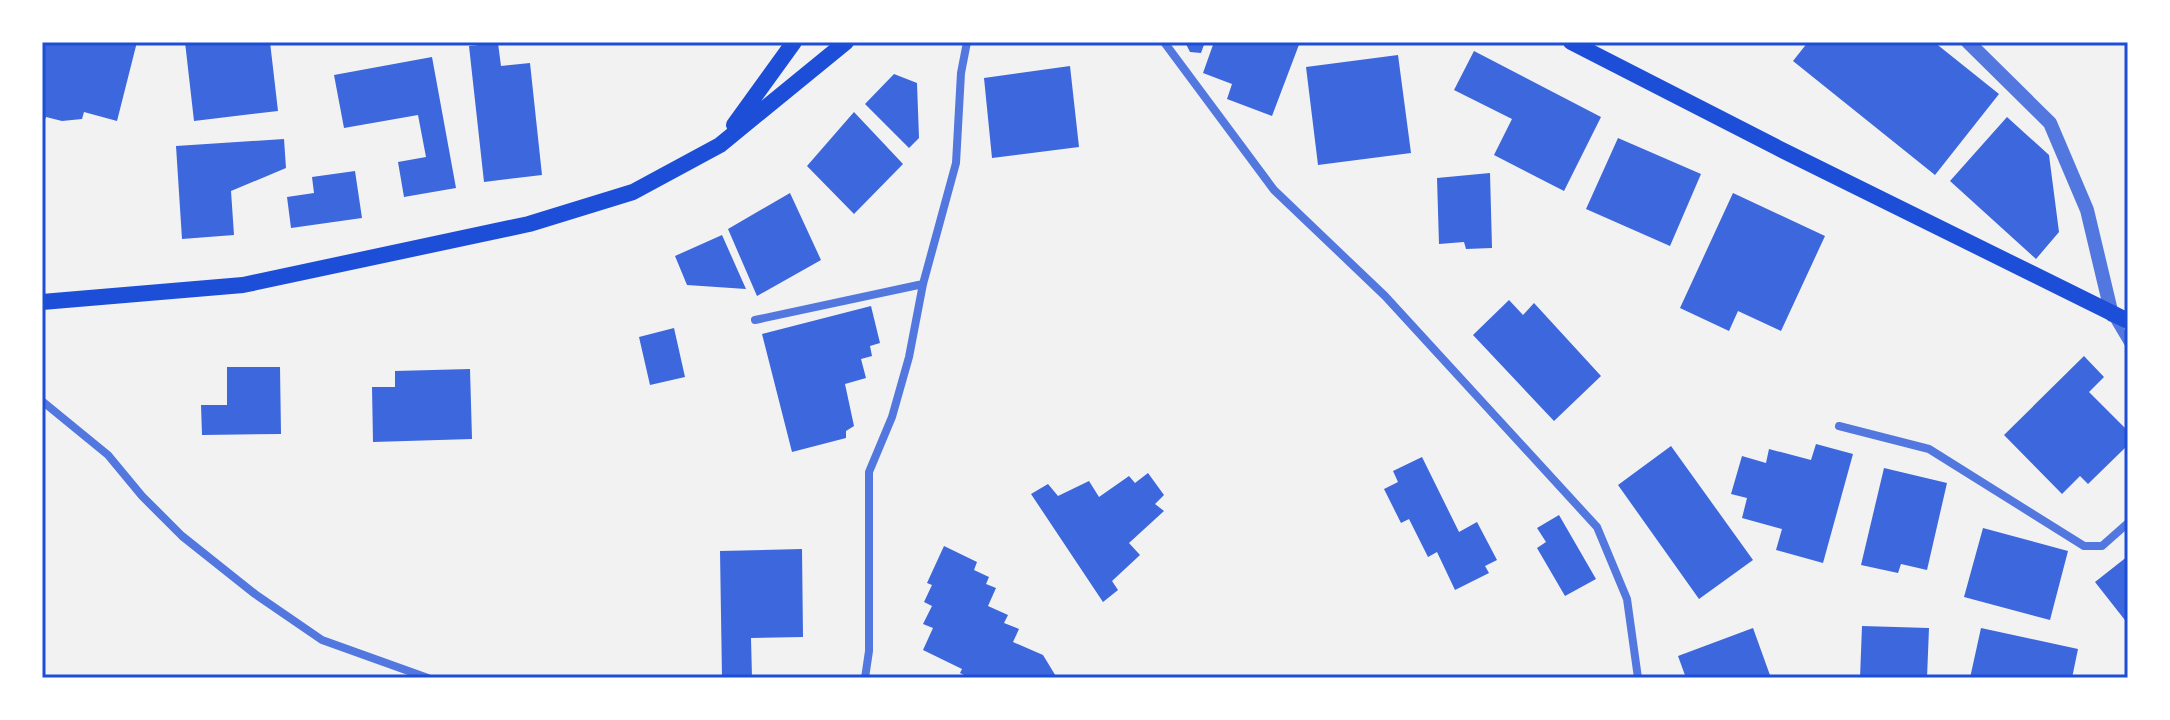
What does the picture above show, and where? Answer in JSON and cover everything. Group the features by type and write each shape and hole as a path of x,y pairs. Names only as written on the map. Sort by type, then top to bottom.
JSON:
{"main road":[{"path":"720,145 794,42"},
{"path":"42,302 243,285 529,224 633,192 720,145 846,42"},
{"path":"1571,42 2128,321"}],"street":[{"path":"865,678 869,651 869,472 892,417 905,372 923,284 956,163 961,73 967,42"},
{"path":"1164,42 1274,190 1385,296 1597,527 1627,599 1638,678"},
{"path":"1968,42 2050,123 2087,210 2112,315 2128,343"},
{"path":"755,320 923,284"},
{"path":"42,401 108,455 142,496 182,536 255,594 322,640 428,678"},
{"path":"1839,426 1929,449 2084,546 2102,546 2128,523"}],"building":[{"path":"46,42 137,42 117,121 84,112 82,119 62,121 46,117 42,127 42,56"},
{"path":"185,42 270,42 278,111 194,121"},
{"path":"1185,42 1205,42 1201,53 1190,52"},
{"path":"1214,42 1300,42 1272,116 1227,99 1232,84 1203,73"},
{"path":"1808,42 1934,42 1999,94 1935,175 1793,61"},
{"path":"498,43 501,66 530,63 542,175 484,182 469,46"},
{"path":"1474,51 1601,117 1564,191 1494,155 1512,119 1454,90"},
{"path":"1398,55 1411,153 1318,165 1306,67"},
{"path":"432,57 456,188 404,197 398,162 426,157 418,115 344,128 334,75"},
{"path":"1070,66 1079,147 992,158 984,78"},
{"path":"894,74 917,83 919,138 909,148 865,104"},
{"path":"854,112 903,164 854,214 807,166"},
{"path":"2007,117 2049,155 2059,232 2036,259 1950,181"},
{"path":"1618,138 1701,174 1670,246 1586,209"},
{"path":"284,139 286,168 231,191 234,235 182,239 176,146"},
{"path":"355,171 362,218 291,228 287,197 314,193 312,177"},
{"path":"1490,173 1492,248 1466,249 1464,242 1439,244 1437,178"},
{"path":"790,193 821,260 757,296 728,229"},
{"path":"1733,193 1825,236 1781,331 1738,311 1729,331 1680,308"},
{"path":"722,235 746,289 687,285 675,256"},
{"path":"1509,300 1523,315 1534,303 1601,376 1554,421 1473,335"},
{"path":"871,306 880,343 870,346 872,356 861,359 866,378 845,384 854,426 846,431 846,438 792,452 762,334"},
{"path":"674,328 685,377 650,385 639,337"},
{"path":"2084,356 2104,377 2089,392 2128,431 2128,445 2088,484 2080,476 2062,494 2004,435"},
{"path":"227,367 280,367 281,434 202,435 201,405 227,405"},
{"path":"470,369 472,439 373,442 372,387 395,387 395,371"},
{"path":"1816,444 1853,454 1823,563 1776,550 1782,529 1742,518 1747,498 1731,494 1742,456 1766,463 1769,449 1811,460"},
{"path":"1671,446 1753,560 1699,599 1618,485"},
{"path":"1422,457 1459,532 1477,522 1497,560 1485,566 1489,573 1455,590 1437,552 1428,557 1409,519 1401,523 1384,489 1398,482 1393,471"},
{"path":"1884,468 1947,483 1927,570 1901,564 1898,573 1861,565"},
{"path":"1148,473 1164,495 1155,504 1164,511 1129,543 1140,555 1112,581 1118,590 1103,602 1031,494 1048,484 1058,496 1089,481 1099,497 1129,476 1135,483"},
{"path":"1559,515 1596,579 1565,596 1537,548 1546,542 1537,528"},
{"path":"1983,528 2068,551 2050,620 1964,597"},
{"path":"944,546 977,562 974,570 989,577 986,584 996,588 988,606 1008,615 1004,623 1019,629 1013,642 1043,655 1057,678 970,678 960,673 962,669 923,650 933,628 923,624 932,606 924,602 932,585 927,583"},
{"path":"802,549 803,637 751,638 752,678 722,678 720,551"},
{"path":"2128,556 2128,624 2095,582"},
{"path":"1862,626 1929,628 1927,678 1860,678"},
{"path":"1753,628 1771,678 1686,678 1678,656"},
{"path":"1981,628 2078,649 2072,678 1970,678"}]}
